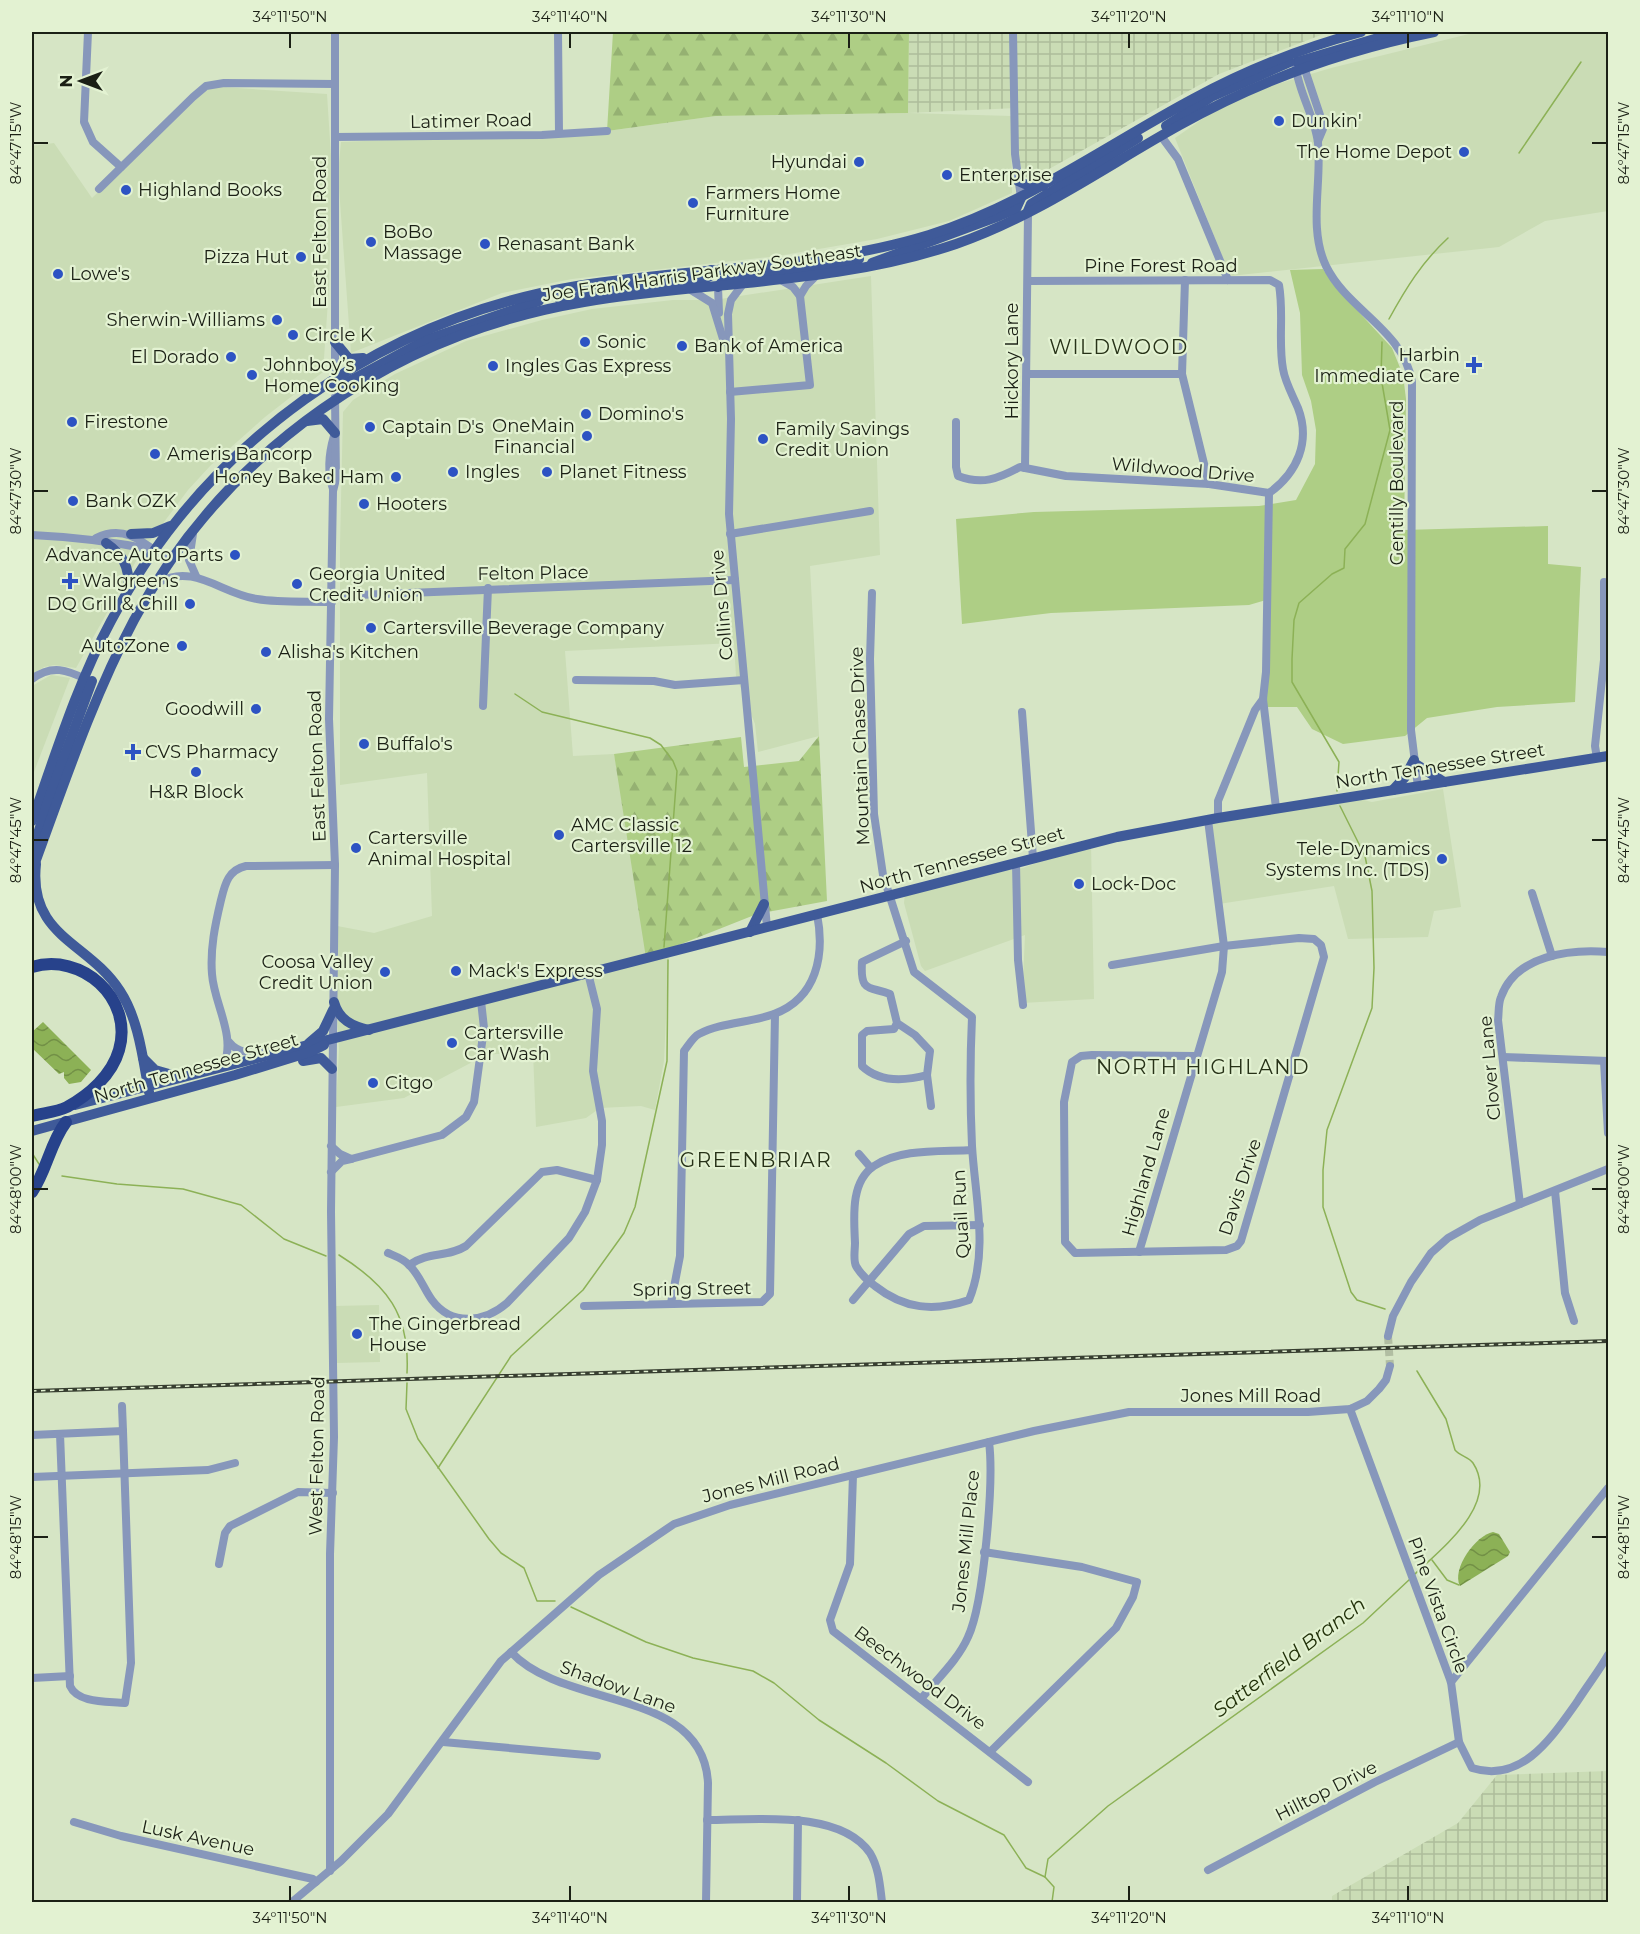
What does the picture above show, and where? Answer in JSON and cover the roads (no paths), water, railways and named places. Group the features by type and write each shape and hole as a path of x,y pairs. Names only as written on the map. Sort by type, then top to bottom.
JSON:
{"highway":[{"path":"32,967 57,963 84,971 107,990 120,1021 120,1046 112,1066 98,1084 66,1108 32,1116"},
{"path":"32,1192 47,1165 56,1137 66,1122"}],"main road":[{"name":"Joe Frank Harris Parkway Southeast","path":"32,871 34,856 93,682 128,591 153,550 210,481 252,439 280,416 335,388 432,346 532,312 607,299 816,276 904,260 960,243 1028,214 1161,136 1299,61 1361,32"},
{"path":"1141,148 1159,131 1211,97 1299,61 1398,32"},
{"name":"Joe Frank Harris Parkway Southeast","path":"32,820 93,682 125,638 170,562 194,531 263,456 372,356 462,316 515,299 567,288 820,259 886,246 950,228 1021,198 1165,114 1235,77 1434,32"},
{"path":"1028,214 1031,204 1093,168 1147,132 1165,114"},
{"path":"1018,181 1027,185 1043,186"},
{"path":"858,269 880,258 999,216 1016,208 1021,198"},
{"path":"718,287 725,278 825,267 871,256 886,246"},
{"path":"532,312 548,303 590,292 706,278 710,276 711,270"},
{"path":"335,388 426,340 566,292 567,288"},
{"path":"335,342 349,359 372,356"},
{"path":"301,423 323,419 335,433"},
{"path":"131,534 153,533 173,524"},
{"path":"101,540 124,560 129,573 128,591"},
{"name":"North Tennessee Street","path":"32,1131 235,1075 372,1030 1128,835 1276,808 1603,757"},
{"path":"1393,790 1406,777 1414,761 1444,783"},
{"path":"34,856 35,888 40,907 56,930 103,971 121,992 131,1014 150,1099"},
{"path":"750,932 764,904"},
{"path":"334,1006 347,1023 372,1030"},
{"path":"308,1043 323,1031 334,1006"},
{"name":"North Tennessee Street","path":"66,1108 308,1043 333,1041"},
{"path":"142,1057 155,1070 179,1077"},
{"path":"235,1075 264,1071 316,1058 324,1060 333,1069"}],"street":[{"path":"88,32 84,122 93,142 121,167"},
{"name":"East Felton Road","path":"333,1041 335,865 329,719 333,490 330,480 330,451 335,433 335,32"},
{"path":"558,32 559,133"},
{"path":"1013,32 1014,139 1021,198"},
{"name":"Gentilly Boulevard","path":"1299,61 1318,141 1318,236 1322,256 1336,281 1396,343 1406,359 1412,382 1410,716 1418,786"},
{"path":"99,189 206,86 224,83 335,84"},
{"name":"Latimer Road","path":"335,137 453,137 607,131"},
{"path":"1161,136 1178,159 1227,280"},
{"name":"Hickory Lane","path":"1026,468 1028,214"},
{"path":"800,296 816,276"},
{"path":"730,392 810,385 800,296 793,287 781,280"},
{"path":"1185,280 1182,374 1209,484"},
{"name":"Pine Forest Road","path":"1028,282 1270,280 1279,285 1282,300"},
{"name":"Collins Drive","path":"743,284 728,309 730,534 767,927"},
{"path":"718,287 719,320 727,355"},
{"path":"689,290 709,299 719,320"},
{"name":"Wildwood Drive","path":"1026,468 1066,476 1209,484 1269,493 1293,470 1299,460 1303,436 1299,411 1283,370 1282,300"},
{"path":"1028,374 1182,374"},
{"path":"956,422 958,476 979,482 991,481 1020,467 1026,468"},
{"path":"1269,493 1266,672 1263,699 1276,808"},
{"path":"730,534 870,511"},
{"path":"155,584 180,575 196,576 189,557 194,531"},
{"path":"101,540 106,533 131,534 141,538 170,562"},
{"path":"32,535 101,540 153,550"},
{"name":"Felton Place","path":"196,576 256,599 332,599 488,588 659,585 735,580"},
{"path":"1603,757 1595,746 1599,729 1600,681 1604,660 1604,582"},
{"path":"483,706 488,588"},
{"name":"Mountain Chase Drive","path":"872,593 870,659 875,830 889,896"},
{"path":"32,679 51,669 65,670 93,682"},
{"path":"576,680 654,681 675,685 744,680"},
{"name":"Highland Lane","path":"1139,1252 1195,1056 1222,972 1224,946 1213,819 1218,801 1255,710 1263,699"},
{"path":"1022,712 1034,858"},
{"path":"1016,863 1018,960 1023,1005"},
{"path":"224,1065 228,1042 213,986 212,959 214,930 227,880 236,870 246,866 335,865"},
{"path":"1532,893 1552,956"},
{"name":"Quail Run","path":"889,896 906,941 914,972 972,1017 969,1085 972,1150 980,1225 978,1279 969,1300 948,1307 915,1307 891,1299 868,1280 855,1264 854,1204 860,1184 872,1168 891,1157 972,1150"},
{"path":"671,1304 680,1256 684,1052 697,1035 775,1014 802,998 810,987 819,957 817,914"},
{"name":"Davis Drive","path":"1112,965 1224,946 1308,938 1321,945 1324,957 1241,1241 1237,1246 1226,1251 1075,1253 1065,1242 1064,1102 1070,1066 1075,1058 1081,1056 1195,1056"},
{"path":"906,941 862,962 866,987 869,990 890,994 897,1023 894,1029 867,1031 862,1035 862,1066 879,1077 894,1080 927,1075"},
{"name":"Clover Lane","path":"1520,1204 1498,1020 1500,998 1517,972 1527,965 1552,956 1592,951 1608,952"},
{"path":"388,1253 409,1265 441,1309 465,1319 486,1317 507,1304 564,1245 585,1212 597,1180 602,1133 593,1071 597,1009 588,973"},
{"path":"331,1172 342,1161 442,1135 466,1117 474,1102 483,1037 484,1017 481,1001"},
{"name":"Spring Street","path":"584,1306 762,1302 770,1294 775,1014"},
{"path":"897,1023 915,1035 930,1052 927,1075 931,1106"},
{"name":"West Felton Road","path":"330,1871 333,1041"},
{"path":"228,1042 236,1050 244,1053 285,1050"},
{"path":"1503,1057 1606,1061 1608,1133"},
{"path":"332,1146 340,1154 351,1159"},
{"path":"859,1154 872,1168"},
{"path":"1388,1336 1393,1316 1406,1290 1436,1248 1452,1235 1480,1220 1608,1169"},
{"path":"409,1265 427,1255 455,1252 466,1246 542,1172 557,1170 597,1180"},
{"path":"1555,1191 1565,1293 1574,1321"},
{"path":"853,1300 909,1234 924,1226 980,1225"},
{"name":"Jones Mill Road","path":"292,1902 330,1871 384,1819 443,1742 492,1671 511,1652 599,1575 674,1524 708,1511 854,1475 989,1442 1130,1412 1308,1412 1350,1409 1367,1401 1379,1389 1388,1376 1390,1366"},
{"path":"60,1434 70,1686 77,1696 125,1703 131,1663 122,1407"},
{"name":"Pine Vista Circle","path":"1350,1409 1451,1682 1459,1742 1472,1768 1483,1772 1515,1767 1545,1746 1608,1657"},
{"path":"32,1435 123,1431"},
{"name":"Jones Mill Place","path":"921,1699 968,1638 977,1611 984,1552 989,1442"},
{"path":"32,1477 208,1470 235,1463"},
{"name":"Beechwood Drive","path":"854,1475 850,1564 830,1624 843,1639 991,1751 1028,1782"},
{"path":"1451,1682 1608,1488"},
{"path":"219,1564 225,1533 230,1526 298,1492 333,1493"},
{"path":"984,1552 1062,1564 1137,1582 1133,1598 1116,1628 991,1751"},
{"name":"Shadow Lane","path":"511,1652 532,1670 655,1714 682,1727 699,1745 708,1768 706,1902"},
{"path":"32,1678 70,1676"},
{"path":"443,1742 597,1756"},
{"name":"Hilltop Drive","path":"1208,1870 1375,1782 1459,1742"},
{"path":"707,1820 798,1820 817,1823 859,1842 870,1854 878,1874 882,1902"},
{"path":"797,1902 798,1820"},
{"name":"Lusk Avenue","path":"74,1822 121,1836 313,1879 316,1882"}],"water":[{"path":"43,1022 91,1070 81,1082 69,1084 64,1078 64,1072 59,1074 32,1048 32,1032"},
{"path":"1493,1532 1499,1534 1510,1552 1508,1556 1460,1586 1458,1579 1462,1562 1479,1539"}],"waterway":[{"name":"Satterfield Branch","path":"1519,153 1581,62"},
{"name":"Satterfield Branch","path":"1389,319 1415,276 1448,238"},
{"name":"Satterfield Branch","path":"1337,791 1339,762 1292,682 1294,620 1299,603 1332,574 1344,568 1345,549 1365,524 1390,430 1381,377 1382,342"},
{"path":"515,694 542,712 650,738 661,745 673,761 677,771 664,947"},
{"name":"Satterfield Branch","path":"1340,806 1365,856 1372,891 1374,968 1372,1008 1327,1130 1323,1170 1323,1207 1351,1292 1357,1300 1385,1309"},
{"path":"438,1468 511,1356 583,1290 624,1233 635,1207 667,1061 668,960"},
{"path":"32,1153 39,1164"},
{"path":"62,1176 117,1184 183,1189 241,1205 284,1239 326,1256"},
{"path":"339,1255 370,1278 392,1303 404,1334 407,1373"},
{"name":"Satterfield Branch","path":"1415,1574 1452,1539 1473,1510 1479,1494 1479,1479 1473,1463 1455,1450 1446,1419 1417,1371"},
{"path":"407,1383 406,1409 418,1439 489,1539 501,1553 524,1568 537,1601 555,1601"},
{"path":"1432,1560 1447,1580 1459,1585"},
{"name":"Satterfield Branch","path":"1045,1877 1048,1859 1108,1806 1363,1623 1410,1579"},
{"path":"571,1607 646,1642 693,1658 753,1671 774,1683 819,1720 886,1763 938,1801 1004,1835 1026,1868 1045,1877 1054,1887 1052,1902"}],"tunnel":[{"path":"1388,1336 1390,1366"}],"railway":[{"path":"32,1391 1608,1341"}],"place":[{"name":"Dunkin'","path":"1279,121"},
{"name":"The Home Depot","path":"1464,152"},
{"name":"Hyundai","path":"859,162"},
{"name":"Enterprise","path":"947,175"},
{"name":"Highland Books","path":"126,190"},
{"name":"Farmers Home Furniture","path":"693,203"},
{"name":"BoBo Massage","path":"371,242"},
{"name":"Renasant Bank","path":"485,244"},
{"name":"Pizza Hut","path":"301,257"},
{"name":"Lowe's","path":"58,274"},
{"name":"Sherwin-Williams","path":"277,320"},
{"name":"Circle K","path":"293,335"},
{"name":"Sonic","path":"585,342"},
{"name":"Bank of America","path":"682,346"},
{"name":"El Dorado","path":"231,357"},
{"name":"Harbin Immediate Care","path":"1474,365"},
{"name":"Ingles Gas Express","path":"493,366"},
{"name":"Johnboy’s Home Cooking","path":"252,375"},
{"name":"Domino's","path":"586,414"},
{"name":"Firestone","path":"72,422"},
{"name":"Captain D's","path":"370,427"},
{"name":"OneMain Financial","path":"587,436"},
{"name":"Family Savings Credit Union","path":"763,439"},
{"name":"Ameris Bancorp","path":"155,454"},
{"name":"Ingles","path":"453,472"},
{"name":"Planet Fitness","path":"547,472"},
{"name":"Honey Baked Ham","path":"396,477"},
{"name":"Bank OZK","path":"73,501"},
{"name":"Hooters","path":"364,504"},
{"name":"Advance Auto Parts","path":"235,555"},
{"name":"Walgreens","path":"70,581"},
{"name":"Georgia United Credit Union","path":"297,584"},
{"name":"DQ Grill & Chill","path":"190,604"},
{"name":"Cartersville Beverage Company","path":"371,628"},
{"name":"AutoZone","path":"182,646"},
{"name":"Alisha's Kitchen","path":"266,652"},
{"name":"Goodwill","path":"256,709"},
{"name":"Buffalo's","path":"364,744"},
{"name":"CVS Pharmacy","path":"133,752"},
{"name":"H&R Block","path":"196,772"},
{"name":"AMC Classic Cartersville 12","path":"559,835"},
{"name":"Cartersville Animal Hospital","path":"356,848"},
{"name":"Tele-Dynamics Systems Inc. (TDS)","path":"1442,859"},
{"name":"Lock-Doc","path":"1079,884"},
{"name":"Mack's Express","path":"456,971"},
{"name":"Coosa Valley Credit Union","path":"385,972"},
{"name":"Cartersville Car Wash","path":"452,1043"},
{"name":"Citgo","path":"373,1083"},
{"name":"The Gingerbread House","path":"357,1334"}],"district":[{"name":"WILDWOOD","path":"1119,347"},
{"name":"NORTH HIGHLAND","path":"1203,1067"},
{"name":"GREENBRIAR","path":"756,1160"}]}
